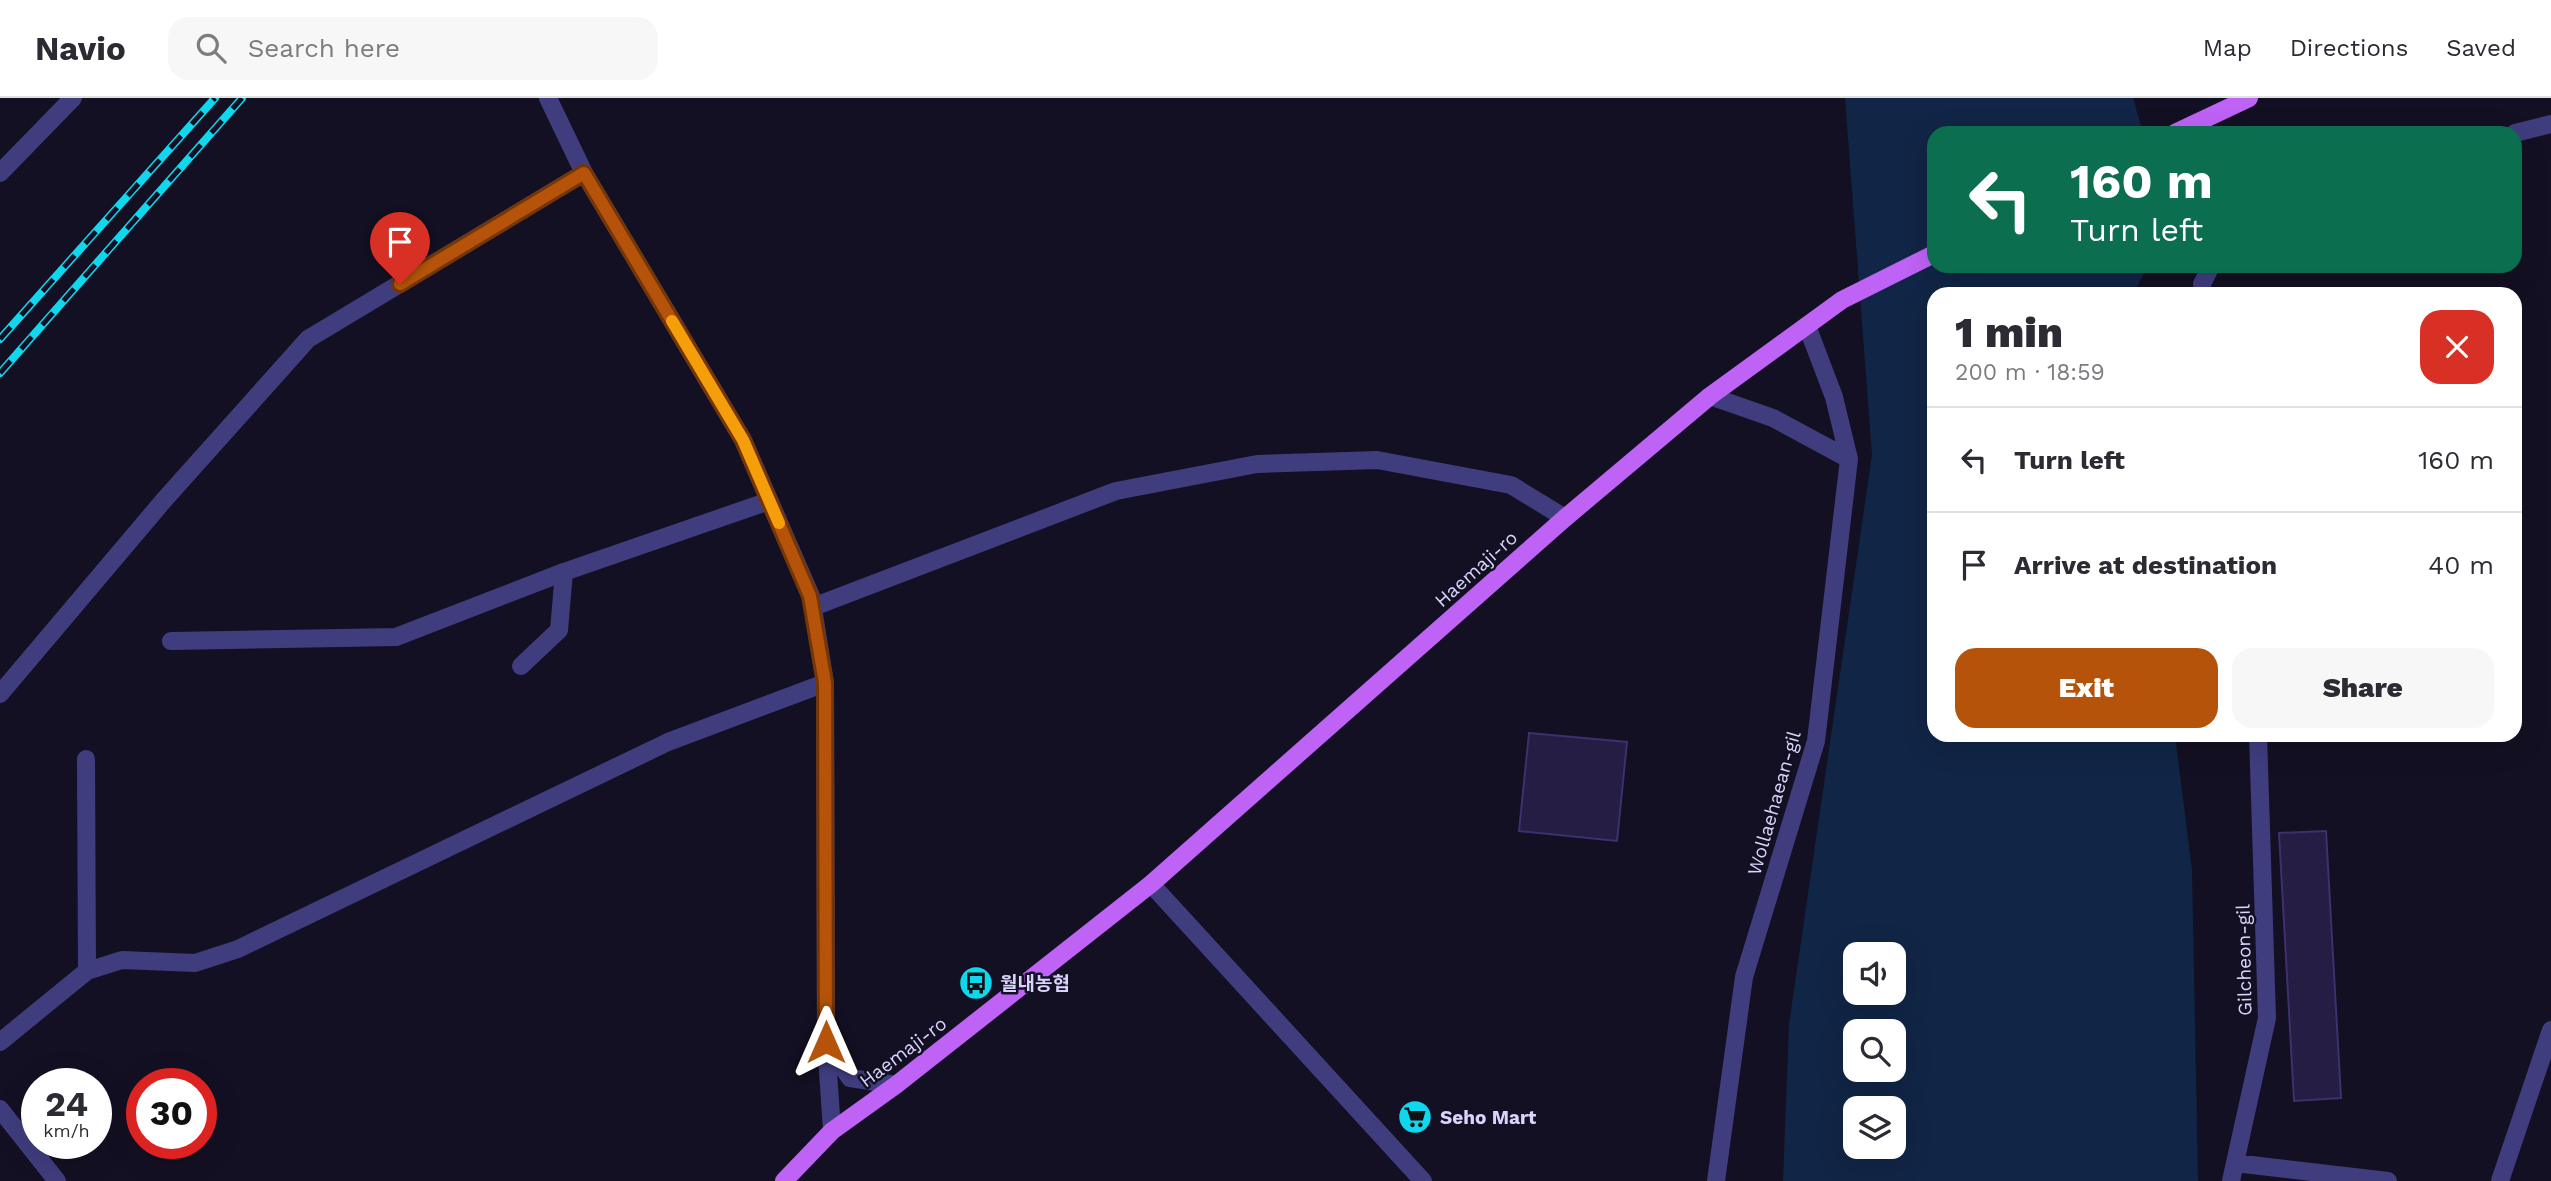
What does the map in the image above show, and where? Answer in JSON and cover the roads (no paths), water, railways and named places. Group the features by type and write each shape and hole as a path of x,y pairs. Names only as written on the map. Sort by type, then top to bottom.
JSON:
{"main road":[{"path":"2203,126 2249,98"},
{"name":"Haemaji-ro","path":"784,1181 832,1131 896,1086 1152,884 1565,518 1710,397 1842,300 1927,258"}],"street":[{"path":"0,173 73,98"},
{"path":"548,98 584,173 743,440 813,607 825,683 826,1042 832,1131"},
{"path":"2522,131 2551,124"},
{"path":"0,694 164,500 308,339 584,173"},
{"path":"1807,326 1834,397 1849,459"},
{"path":"1710,397 1773,418 1849,459"},
{"name":"Wollaehaean-gil","path":"1716,1181 1744,977 1816,741 1849,459"},
{"path":"813,607 1116,491 1257,464 1377,460 1511,485 1565,518"},
{"path":"171,641 396,638 564,572 769,501"},
{"path":"521,666 559,630 564,572"},
{"path":"0,1042 87,971 122,960 195,963 238,949 668,742 825,683"},
{"name":"Gilcheon-gil","path":"2233,1172 2267,1018 2258,742"},
{"path":"86,759 87,971"},
{"path":"1152,884 1423,1181"},
{"path":"2500,1181 2551,1030"},
{"path":"826,1042 850,1078 896,1086"},
{"path":"0,1108 57,1181"},
{"path":"2233,1172 2388,1181"}],"water":[{"path":"1845,98 2133,98 2141,126 1927,126 1927,273 2144,273 2137,287 1927,287 1927,742 2176,742 2192,870 2198,1181 1783,1181 1789,1024 1872,455"}],"railway":[{"path":"0,339 215,98"},
{"path":"0,373 242,98"}],"place":[{"name":"월내농협","path":"976,983"},
{"name":"Seho Mart","path":"1415,1117"}]}
